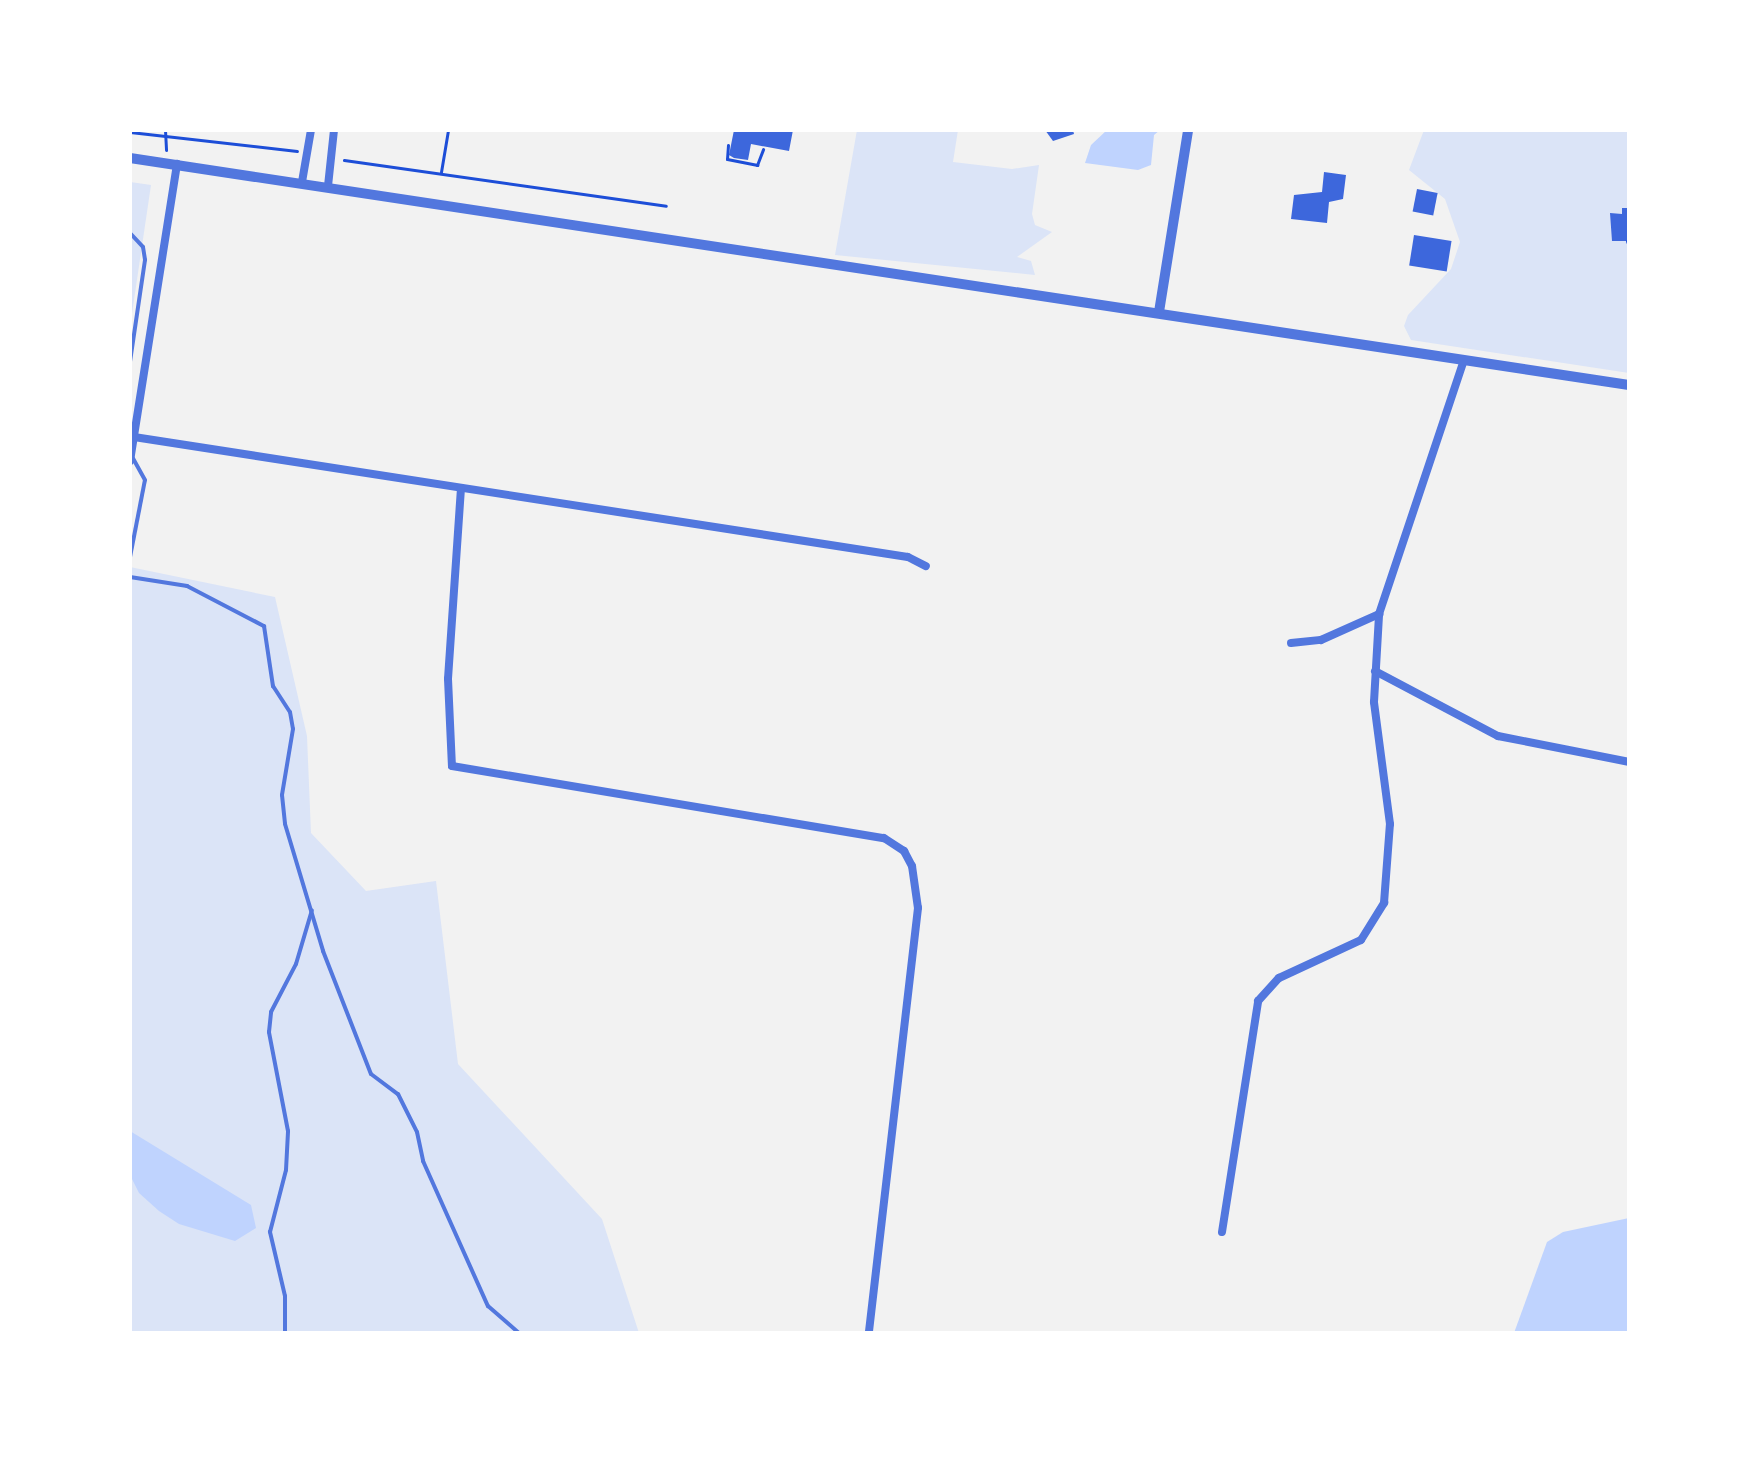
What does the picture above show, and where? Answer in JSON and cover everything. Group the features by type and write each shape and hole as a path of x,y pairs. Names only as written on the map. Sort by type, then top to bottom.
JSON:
{"street":[{"path":"302,182 311,130"},
{"path":"328,186 334,130"},
{"path":"1159,312 1188,130"},
{"path":"130,158 1629,385"},
{"path":"130,458 172,164"},
{"path":"1222,1232 1258,1001 1279,978 1361,940 1384,903 1390,824 1376,740 1375,671 1379,614 1464,360"},
{"path":"134,437 908,557 926,566"},
{"path":"461,488 448,679 452,766 884,838 904,851 917,879 918,908 869,1333"},
{"path":"1291,643 1321,640 1379,614"},
{"path":"1375,671 1498,736 1629,762"}],"lane":[{"path":"130,233 143,247 145,260 130,362"},
{"path":"130,458 145,480 130,557"},
{"path":"130,577 187,586 264,626 273,686 290,712 293,729 282,795 285,824 313,908 323,951 364,1061 371,1074 398,1094 417,1132 423,1161 488,1306 519,1333"},
{"path":"285,1333 285,1296 270,1232 286,1170 288,1131 269,1032 271,1012 296,964 313,908"}],"path":[{"path":"165,130 172,164"},
{"path":"441,172 448,130"},
{"path":"130,132 307,153"},
{"path":"728,145 728,160 757,165 763,149"},
{"path":"331,157 666,206"}],"shaded area":[{"path":"857,130 958,130 953,162 1012,169 1039,165 1032,214 1035,225 1052,232 1017,257 1031,261 1035,275 835,255"},
{"path":"1424,130 1629,130 1629,373 1411,340 1404,326 1408,315 1451,269 1460,242 1445,199 1409,170"},
{"path":"130,182 151,185 130,327"},
{"path":"130,567 275,597 307,736 311,833 366,891 436,881 458,1064 602,1219 639,1333 130,1333"}],"water":[{"path":"1107,130 1160,130 1154,135 1151,165 1138,170 1085,163 1091,145"},
{"path":"130,1131 251,1205 256,1228 235,1241 179,1224 159,1211 139,1193 130,1175"},
{"path":"1629,1218 1629,1333 1514,1333 1547,1242 1563,1232"}],"building":[{"path":"734,130 793,130 789,151 751,144 748,160 729,155"},
{"path":"1045,130 1073,130 1074,134 1053,141"},
{"path":"1324,172 1346,175 1343,199 1329,202 1327,223 1291,219 1294,195 1322,192"},
{"path":"1417,189 1438,193 1433,216 1413,212"},
{"path":"1622,208 1629,208 1629,241 1612,241 1610,213 1622,214"},
{"path":"1414,235 1452,241 1447,272 1409,266"}]}
